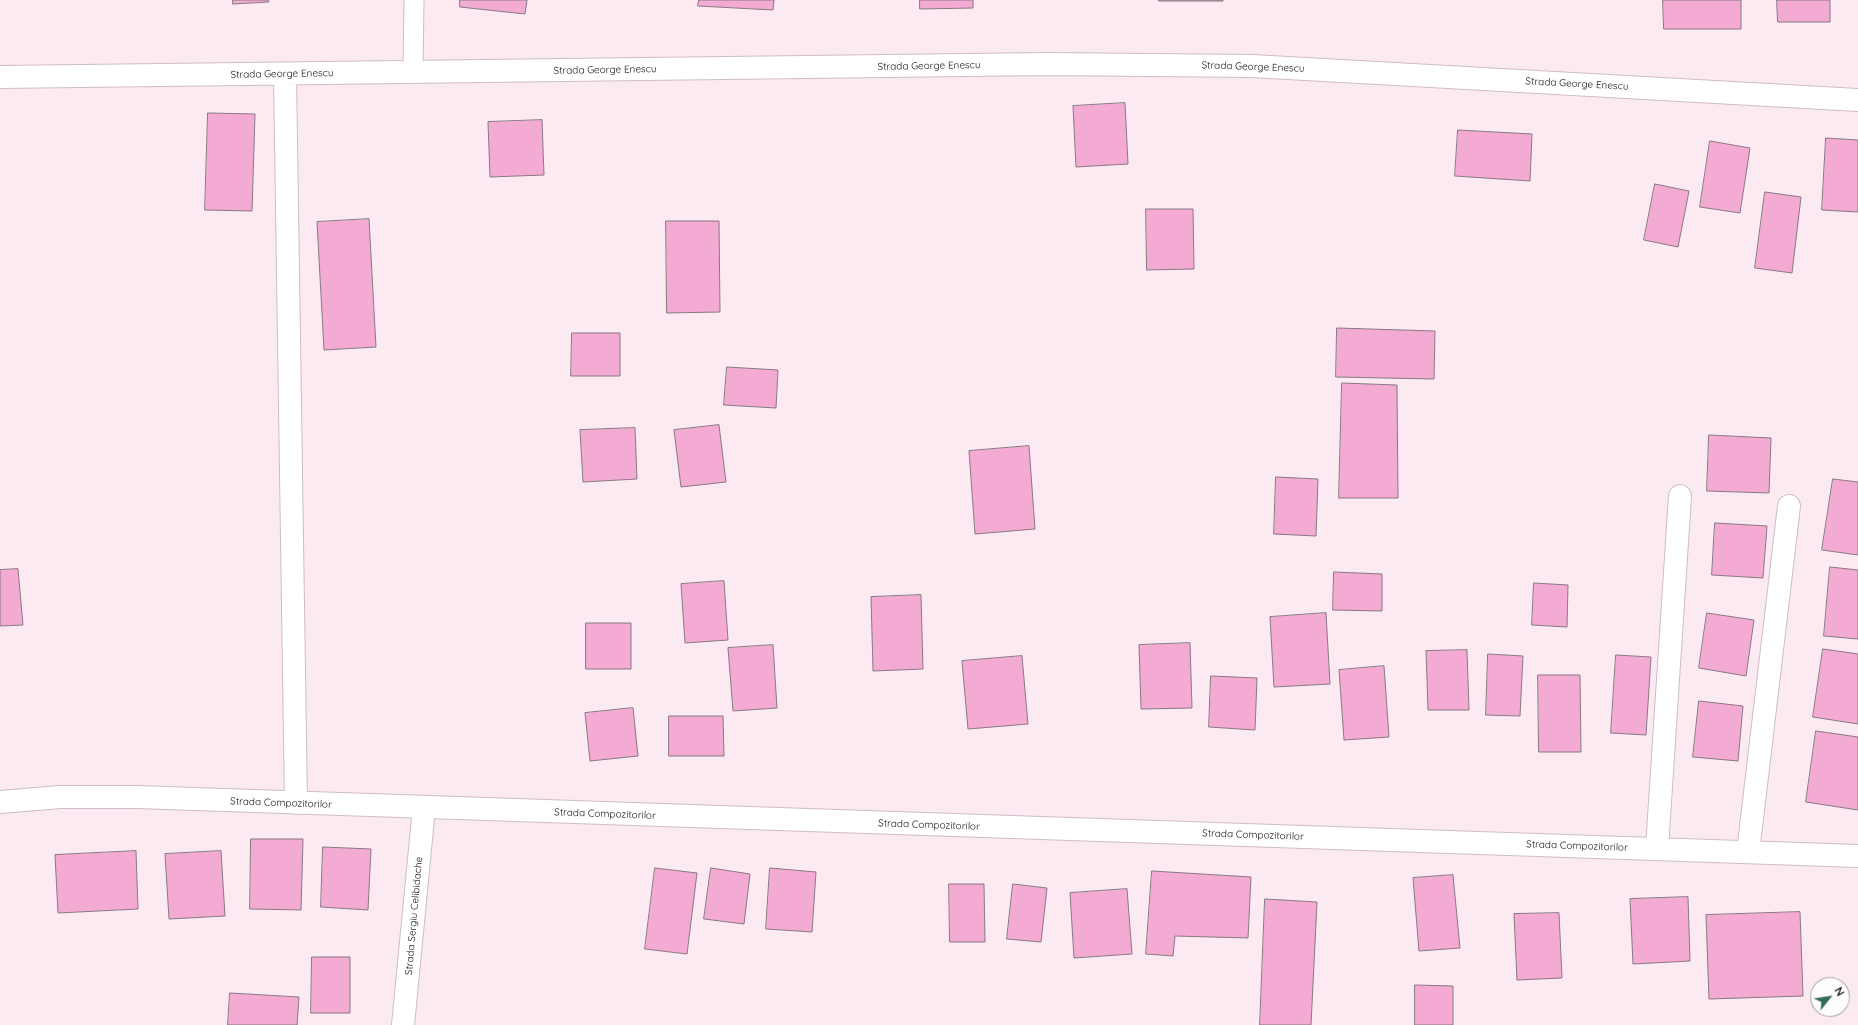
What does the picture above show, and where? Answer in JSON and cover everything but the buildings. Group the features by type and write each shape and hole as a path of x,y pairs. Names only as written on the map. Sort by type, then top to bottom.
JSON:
{"street":[{"name":"Strada George Enescu","path":"0,77 1047,64 1252,66 1858,100"},
{"path":"285,74 296,803"},
{"path":"1657,848 1680,496"},
{"path":"1748,852 1789,506"},
{"name":"Strada Compozitorilor","path":"0,802 60,797 145,798 1858,856"},
{"name":"Strada Sergiu Celibidache","path":"403,1025 424,808"}],"lane":[{"path":"413,72 414,0"}]}
